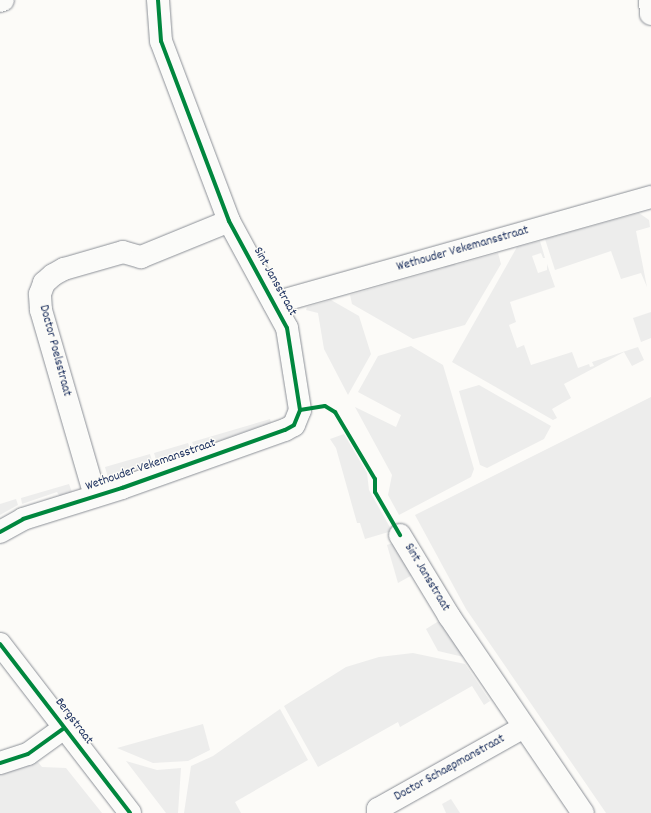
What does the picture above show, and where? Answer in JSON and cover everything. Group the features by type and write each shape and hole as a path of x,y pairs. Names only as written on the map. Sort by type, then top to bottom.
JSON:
{"street":[{"name":"Sint Jansstraat","path":"158,0 161,41 229,221 288,328 300,410"},
{"path":"650,0 651,14"},
{"name":"Wethouder Vekemansstraat","path":"274,303 651,197"},
{"name":"Doctor Poelsstraat","path":"100,494 41,310 40,294 44,283 52,275 64,269 123,252 141,257 229,221"},
{"name":"Wethouder Vekemansstraat","path":"0,532 23,520 285,430 294,425 300,410"},
{"name":"Sint Jansstraat","path":"400,535 445,610 583,813"},
{"name":"Bergstraat","path":"0,644 130,813"},
{"name":"Doctor Schaepmanstraat","path":"378,813 378,809 524,727"},
{"path":"0,764 28,754 64,728"}],"shaded area":[{"path":"639,213 649,220 650,227 636,231 647,287 641,273 621,279 611,251 555,270 545,239"},
{"path":"540,241 545,258 543,258 541,253 532,256 538,273 547,270 547,264 555,287 510,302 516,322 509,325 517,348 524,345 531,365 572,352 578,368 589,364 590,367 594,366 592,362 638,347 644,360 632,366 624,352 564,384 571,398 552,409 557,418 553,420 452,362 517,247"},
{"path":"498,253 501,264 465,325 413,339 352,304 350,295 444,268 449,261 456,265"},
{"path":"331,300 359,316 371,354 348,395 324,349 318,313 306,310 307,307"},
{"path":"651,312 651,338 641,342 633,318"},
{"path":"411,346 443,365 474,469 471,477 399,515 388,495 392,475 355,407 396,427 401,415 358,392 378,356"},
{"path":"479,385 551,426 544,439 487,468 480,465 459,391"},
{"path":"651,397 651,813 606,813 466,609 415,515"},
{"path":"270,419 273,429 266,432 263,425 195,450 192,442"},
{"path":"344,434 367,473 369,490 392,531 365,539 360,523 357,523 336,448 330,439"},
{"path":"188,443 191,451 157,463 154,453"},
{"path":"150,454 153,464 120,476 121,482 110,485 105,467"},
{"path":"69,484 72,492 68,495 60,497 57,492 22,504 21,498"},
{"path":"16,499 18,505 0,515 0,504"},
{"path":"396,542 414,574 398,583 387,545"},
{"path":"442,619 468,658 438,651 426,629"},
{"path":"413,653 465,664 490,701 484,705 472,686 400,727 398,722 318,767 284,706 346,667 379,657"},
{"path":"280,709 308,760 235,802 241,813 184,813 191,766 213,756"},
{"path":"203,724 210,750 188,761 153,763 117,748"},
{"path":"126,761 157,770 181,768 178,813 166,813"},
{"path":"38,762 42,767 66,768 102,813 0,813 0,771"},
{"path":"451,799 460,813 446,813 442,804"}],"cycle path":[{"path":"0,532 23,519 122,488 285,430 294,425 300,410 287,328 229,221 161,41 158,0"},
{"path":"300,410 325,406 335,412 375,479 375,492 400,535"},
{"path":"0,644 130,813"},
{"path":"0,763 28,754 64,728"}]}
